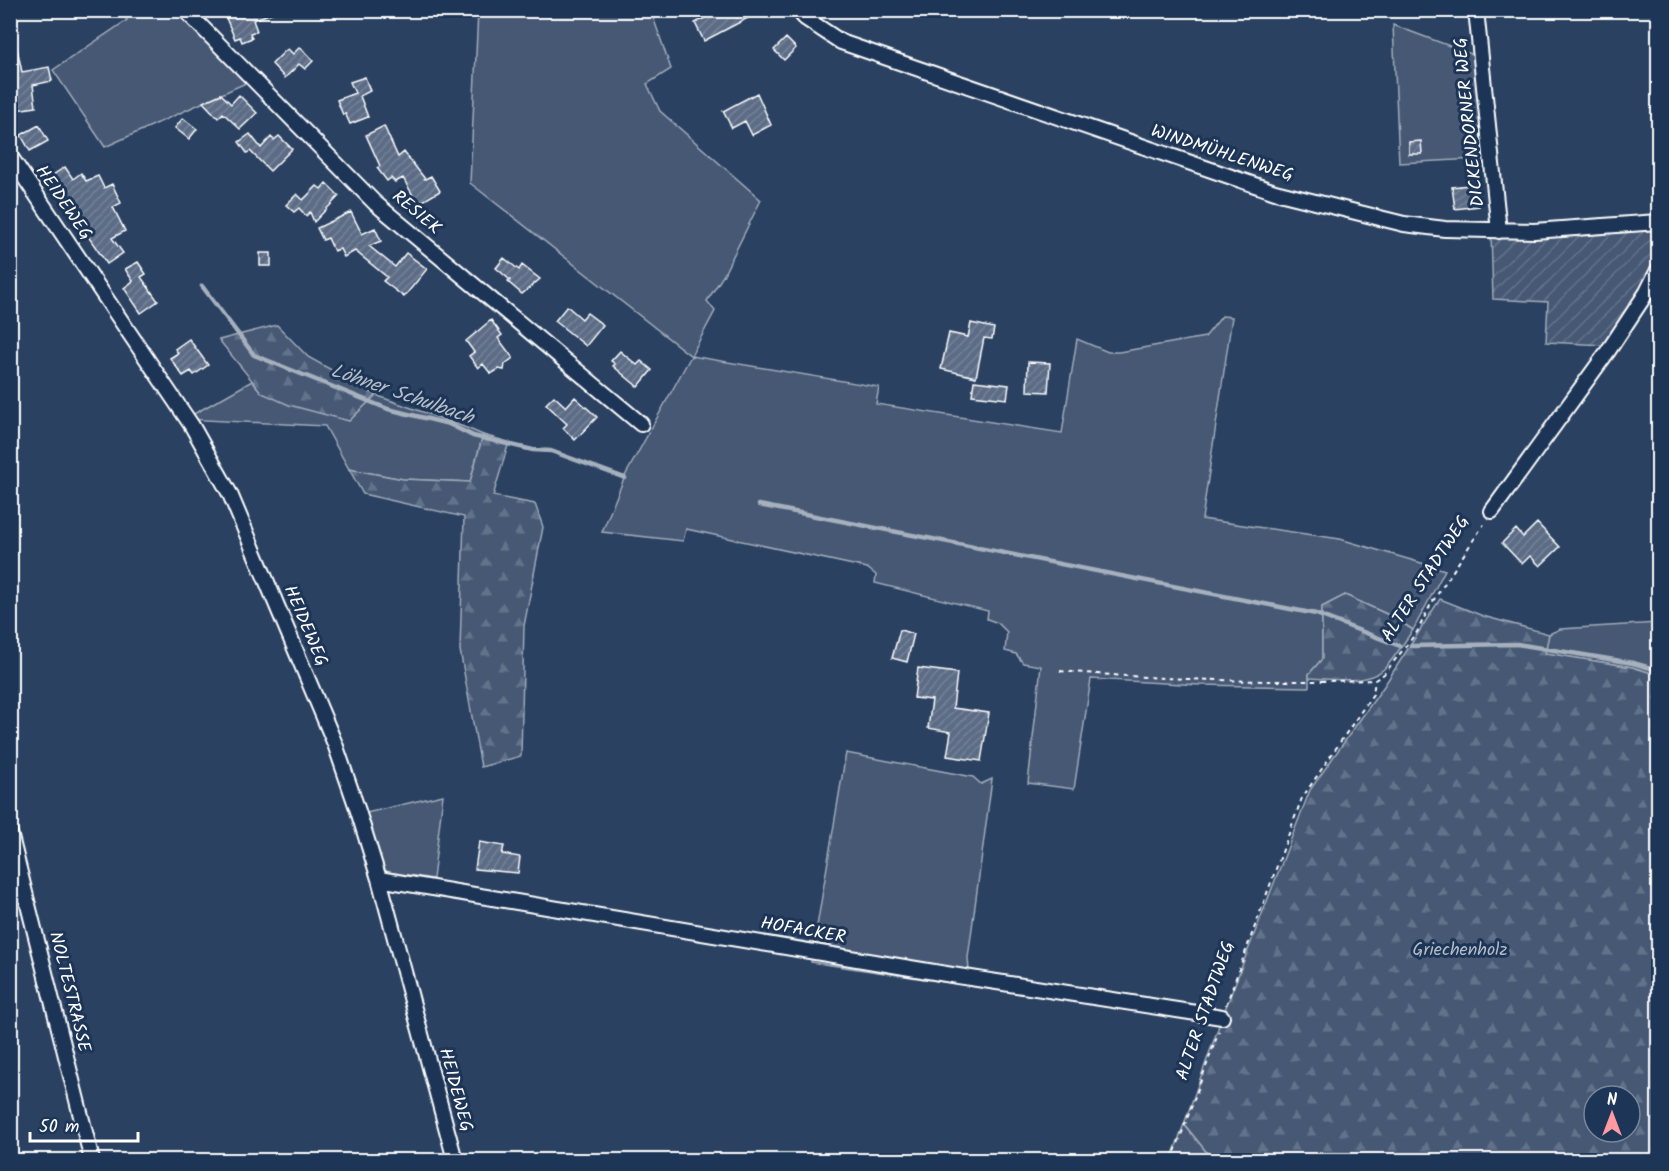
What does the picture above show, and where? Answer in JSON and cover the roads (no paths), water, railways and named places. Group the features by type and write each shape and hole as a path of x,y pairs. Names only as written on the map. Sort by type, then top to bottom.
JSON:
{"street":[{"name":"RESIEK","path":"185,10 375,203 642,424"},
{"name":"WINDMÜHLENWEG","path":"798,10 804,18 842,42 1275,192 1404,224 1445,229 1534,231 1659,222"},
{"name":"DICKENDORNER WEG","path":"1476,10 1499,231"},
{"name":"HEIDEWEG","path":"10,156 192,426 230,494 335,744 358,811 379,879 455,1161"},
{"name":"ALTER STADTWEG","path":"1492,511 1608,351 1659,270"},
{"name":"NOLTESTRASSE","path":"10,833 92,1161"},
{"name":"HOFACKER","path":"379,879 958,976 1221,1017"}],"waterway":[{"name":"Löhner Schulbach","path":"202,286 254,355 388,409 449,424 473,436 533,450 551,451 625,478"},
{"path":"759,505 1316,614 1400,646"},
{"path":"1411,646 1517,644 1633,663 1658,670"}],"park label":[{"name":"Griechenholz","path":"1460,950"}]}
